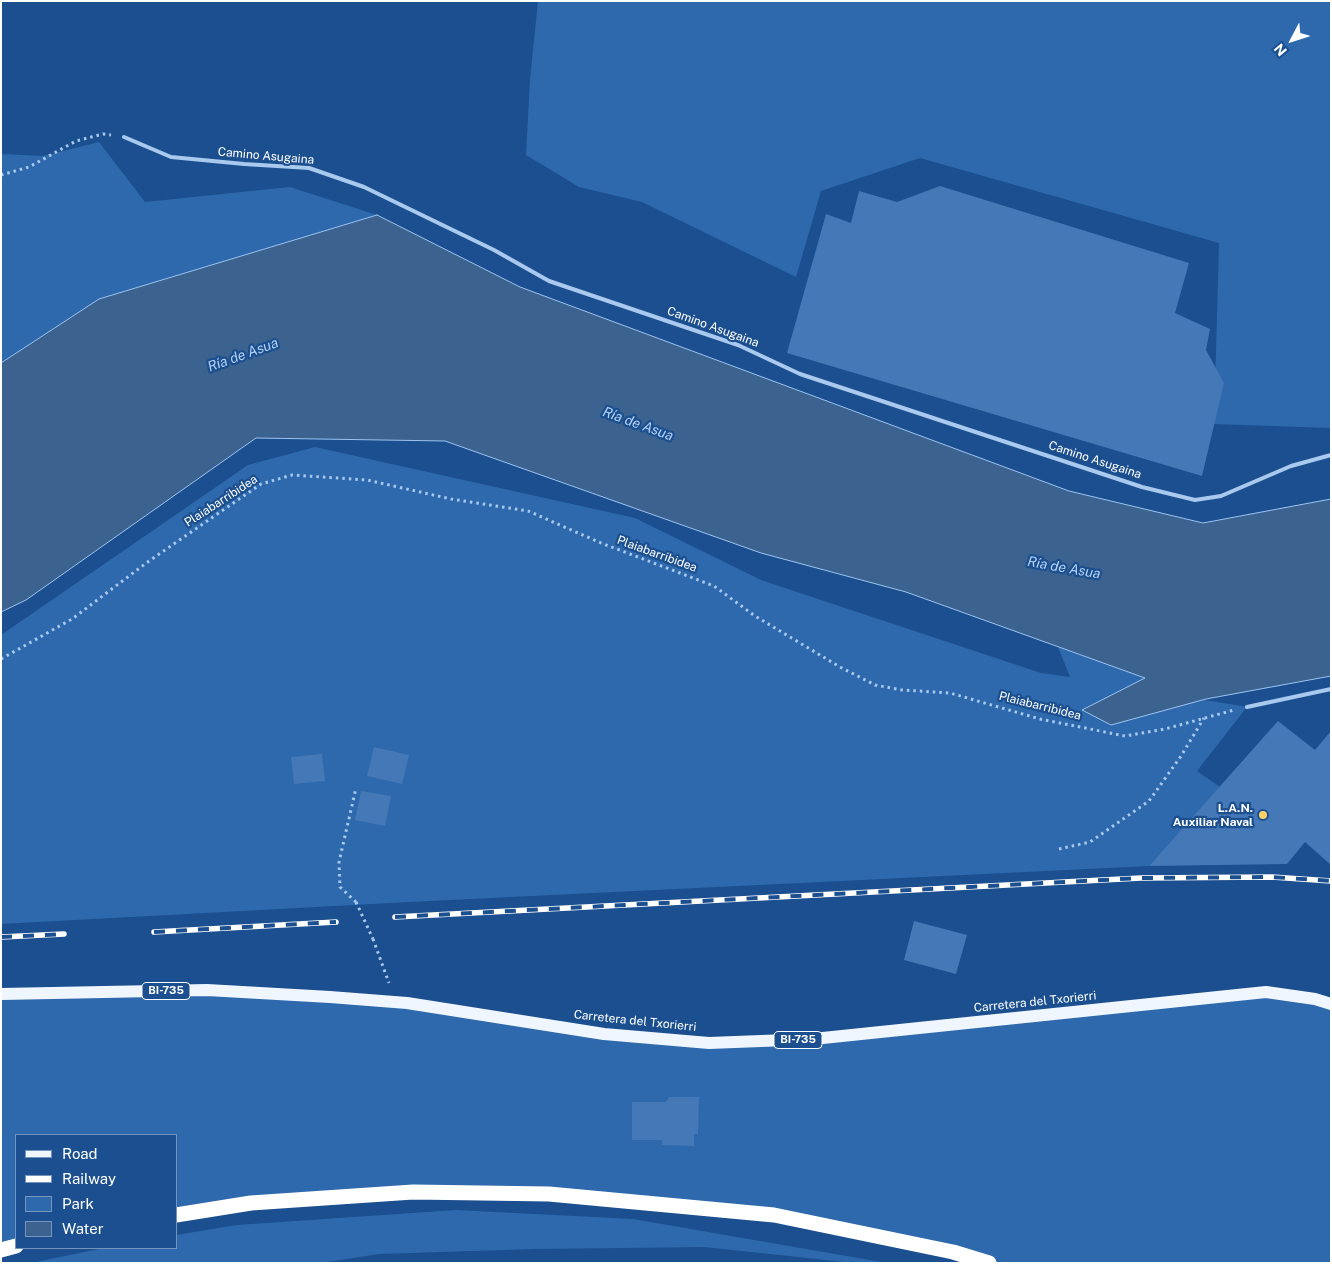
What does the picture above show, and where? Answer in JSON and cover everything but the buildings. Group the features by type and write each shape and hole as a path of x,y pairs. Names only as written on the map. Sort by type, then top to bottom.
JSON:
{"highway":[{"path":"178,1215 251,1203 413,1192 549,1194 774,1215 953,1252 989,1263"},
{"path":"1,1250 15,1246"}],"main road":[{"name":"Carretera del Txorierri","path":"1,994 207,990 398,1002 604,1034 709,1042 813,1039 1266,992 1316,999 1331,1004"}],"lane":[{"name":"Camino Asugaina","path":"124,136 171,157 309,168 364,187 494,250 548,281 738,345 800,374 1142,487 1195,500 1221,496 1291,466 1331,456"},
{"path":"1247,707 1331,690"}],"path":[{"path":"1,175 29,167 76,141 103,134 124,136"},
{"name":"Plaiabarribidea","path":"1,659 72,619 149,561 261,484 292,475 367,480 451,499 528,511 600,543 714,586 755,616 840,667 875,685 902,690 950,693 1040,719 1125,736 1164,729 1247,707"},
{"path":"1059,849 1090,842 1149,801 1181,756 1204,718"},
{"path":"356,788 339,862 340,887 356,902 398,1002"}],"green space":[{"path":"538,1 1331,1 1331,428 1214,424 1219,243 920,158 821,191 796,277 642,202 579,187 526,155 530,79"},
{"path":"99,142 145,202 290,187 377,215 99,299 1,363 1,154 43,156"},
{"path":"315,447 635,518 761,580 1041,673 1070,677 1058,647 1146,678 1129,687 1247,707 1197,771 1220,787 1149,866 1,924 1,635 248,465"},
{"path":"1266,992 1331,1004 1331,1263 989,1263 774,1215 413,1192 178,1215 178,1134 15,1134 15,1246 1,1250 1,994 330,997 709,1043"},
{"path":"456,1210 633,1219 887,1263 853,1263 705,1247 535,1249 379,1254 321,1263 31,1263 99,1249 178,1249 178,1235 237,1225"}],"water":[{"name":"Ría de Asua","path":"377,215 520,287 1069,491 1203,523 1331,499 1331,676 1206,699 1111,725 1082,710 1145,678 906,592 761,553 445,441 256,438 26,600 1,612 1,363 99,299"}],"railway":[{"path":"395,917 1141,878 1272,877 1331,881"},
{"path":"154,932 336,922"},
{"path":"1,937 64,934"}],"place":[{"name":"L.A.N. Auxiliar Naval","path":"1263,815"}]}
